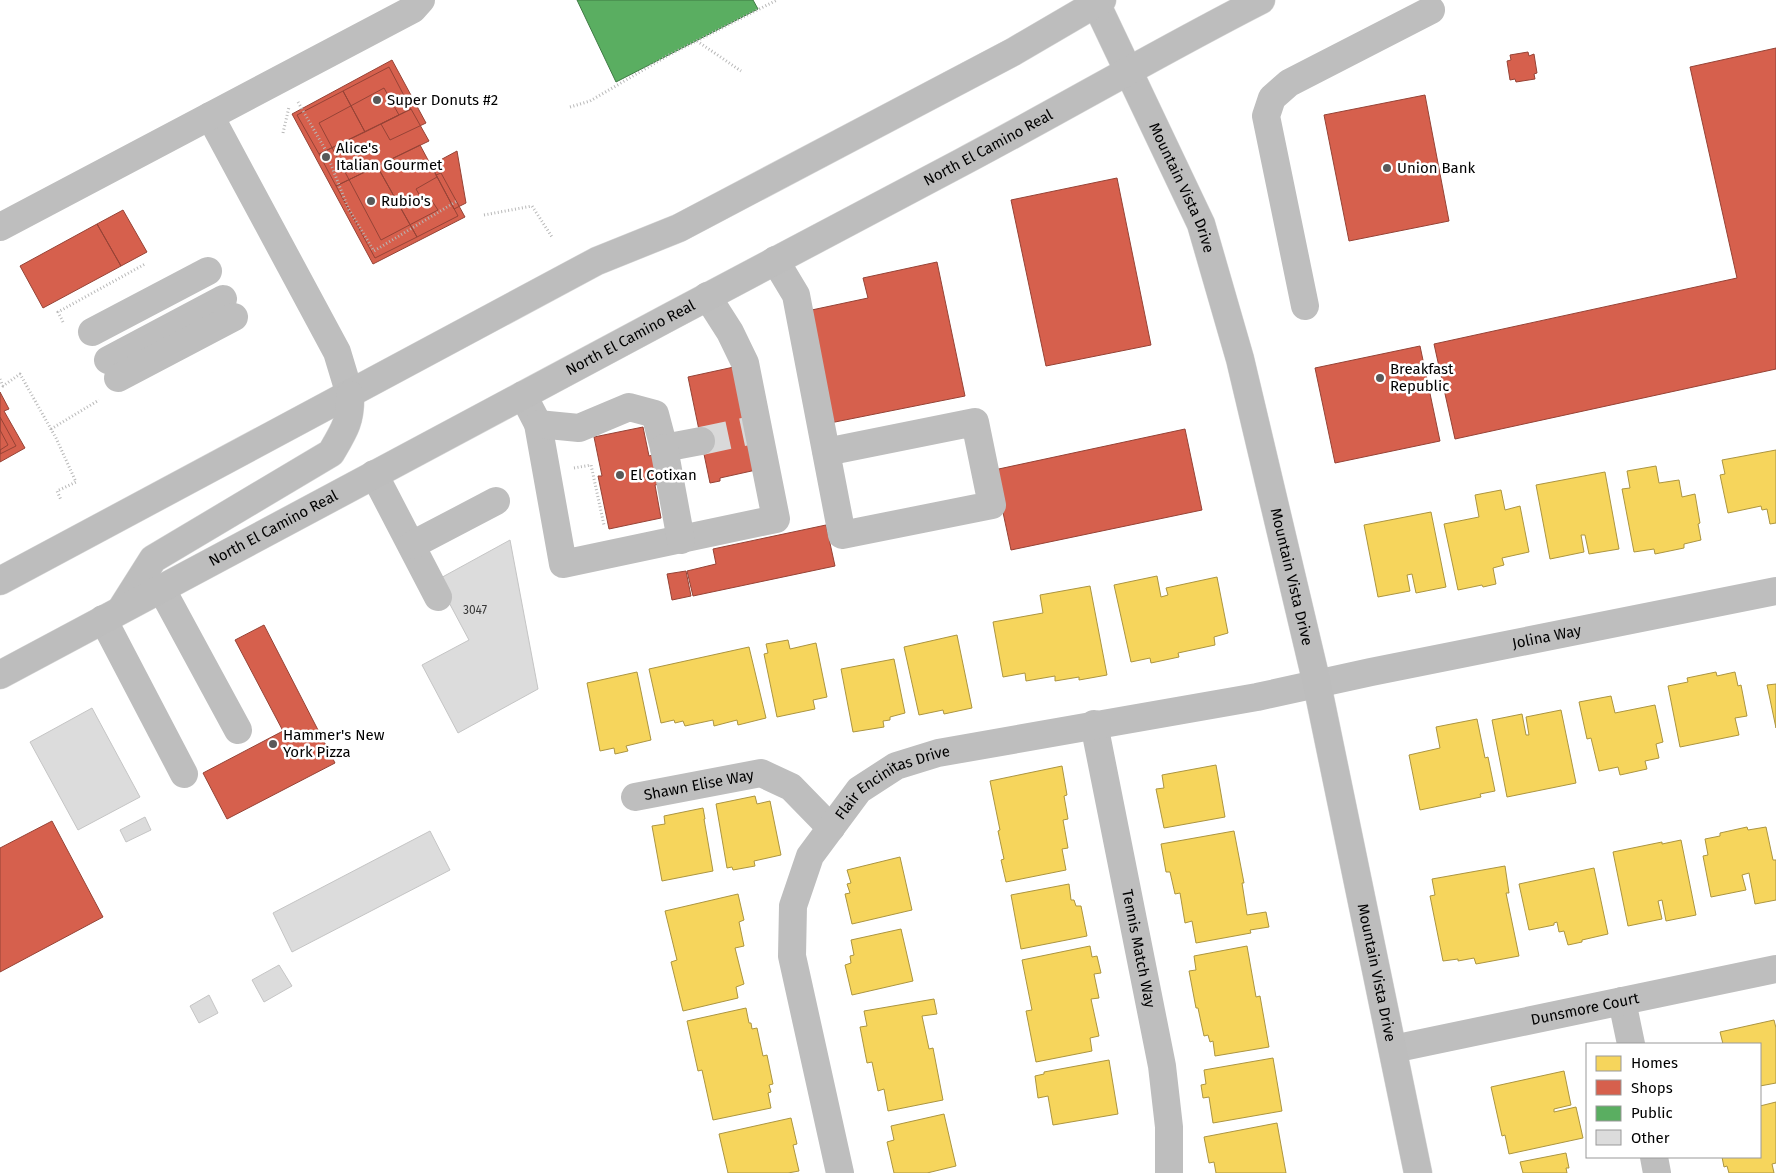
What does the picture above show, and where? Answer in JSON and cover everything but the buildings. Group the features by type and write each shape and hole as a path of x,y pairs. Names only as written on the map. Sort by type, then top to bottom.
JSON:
{"main road":[{"name":"North El Camino Real","path":"0,675 1261,0"},
{"name":"Mountain Vista Drive","path":"1099,2 1127,73 1201,224 1250,394 1317,684 1418,1173"},
{"path":"0,581 598,261 679,228 1013,52 1099,2"},
{"path":"112,614 152,559 332,454 346,426 350,411 350,395"}],"street":[{"path":"0,227 414,9 422,0"},
{"path":"1305,306 1266,116 1272,98 1289,83 1431,10"},
{"path":"210,116 337,352 350,395"},
{"path":"775,260 796,295 842,536 992,505 976,422 826,452"},
{"path":"105,355 221,294 105,355"},
{"path":"523,394 538,424 563,564 776,519 753,430 746,363 730,332 707,296"},
{"path":"538,424 579,428 628,407 656,414 681,540"},
{"path":"664,448 701,441"},
{"path":"374,474 438,596"},
{"path":"412,546 496,501"},
{"path":"161,588 238,730"},
{"name":"Jolina Way","path":"1317,684 1776,591"},
{"path":"112,614 184,774"},
{"name":"Flair Encinitas Drive","path":"840,1173 792,956 793,906 810,856 859,790 896,766 938,753 1094,724 1236,701 1317,684"},
{"name":"Tennis Match Way","path":"1094,724 1162,1066 1169,1127 1169,1173"},
{"name":"Shawn Elise Way","path":"635,796 761,773 791,787 831,828"},
{"name":"Dunsmore Court","path":"1393,1049 1776,969"},
{"path":"1622,1001 1631,1043"},
{"path":"1654,1158 1657,1173"}],"path":[{"path":"570,107 590,101 669,55 776,0"},
{"path":"696,41 741,71"},
{"path":"283,133 291,100"},
{"path":"297,100 325,149 348,208 374,251 457,201"},
{"path":"484,215 532,206 552,236"},
{"path":"0,380 3,386 20,374 56,438 76,482 57,491 61,500"},
{"path":"546,472 591,465 605,530"}],"tunnel":[{"path":"701,441 748,431"}],"place":[{"name":"Super Donuts #2","path":"377,100"},
{"name":"Alice's Italian Gourmet","path":"326,157"},
{"name":"Union Bank","path":"1387,168"},
{"name":"Rubio's","path":"371,201"},
{"name":"Breakfast Republic","path":"1380,378"},
{"name":"El Cotixan","path":"620,475"},
{"name":"Hammer's New York Pizza","path":"273,744"}]}
